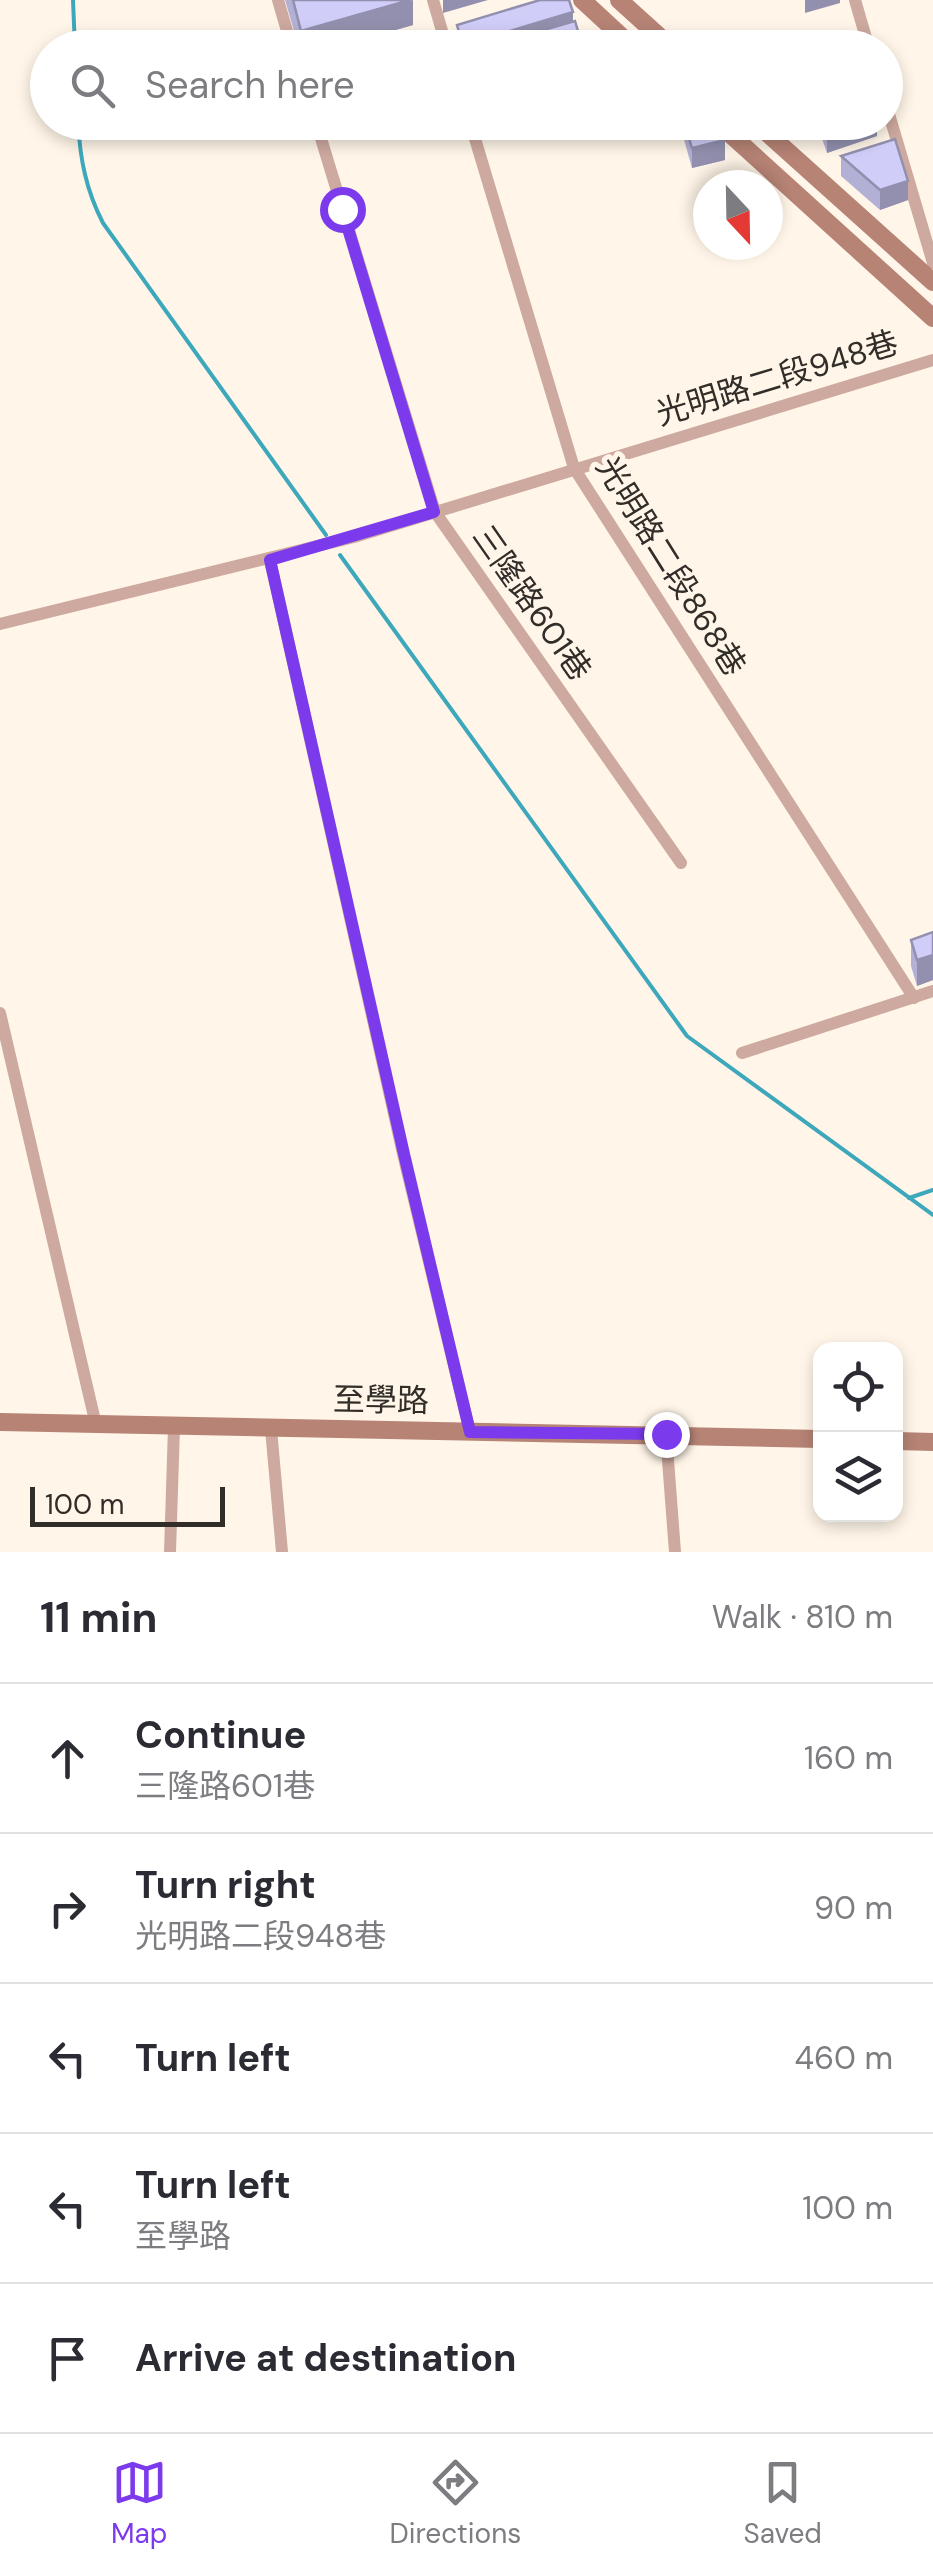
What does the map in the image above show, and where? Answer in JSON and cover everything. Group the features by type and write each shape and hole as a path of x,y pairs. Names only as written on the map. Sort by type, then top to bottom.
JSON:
{"street":[{"path":"278,0 287,30"},
{"path":"433,0 442,30"},
{"path":"582,0 614,30"},
{"path":"619,0 652,30"},
{"path":"854,0 863,30"},
{"name":"三隆路601巷","path":"321,140 434,512 681,863"},
{"name":"光明路二段868巷","path":"475,140 574,468 914,998"},
{"path":"737,140 933,318"},
{"path":"775,140 933,282"},
{"path":"897,140 933,263"},
{"name":"光明路二段948巷","path":"0,624 270,560 933,360"},
{"path":"270,560 470,1432"},
{"path":"742,1053 933,991"},
{"path":"0,1013 96,1425"},
{"name":"至學路","path":"0,1422 813,1439"},
{"path":"170,1552 174,1427"},
{"path":"272,1429 282,1552"},
{"path":"666,1434 675,1552"},
{"path":"903,1441 933,1442"}],"building":[{"path":"293,0 410,0 305,30 301,30"},
{"path":"540,0 569,0 573,12 513,30 458,30 457,25"},
{"path":"575,21 578,30 544,30"},
{"path":"690,140 725,140 692,148"},
{"path":"895,140 908,181 880,190 841,156"},
{"path":"933,932 933,955 917,960 911,940"}],"waterway":[{"path":"73,0 74,30"},
{"path":"79,140 85,174 103,223 326,535"},
{"path":"340,555 687,1036 933,1215"},
{"path":"909,1198 933,1190"}],"route":[{"path":"342,209 434,512 270,560 470,1432 666,1434"}]}
